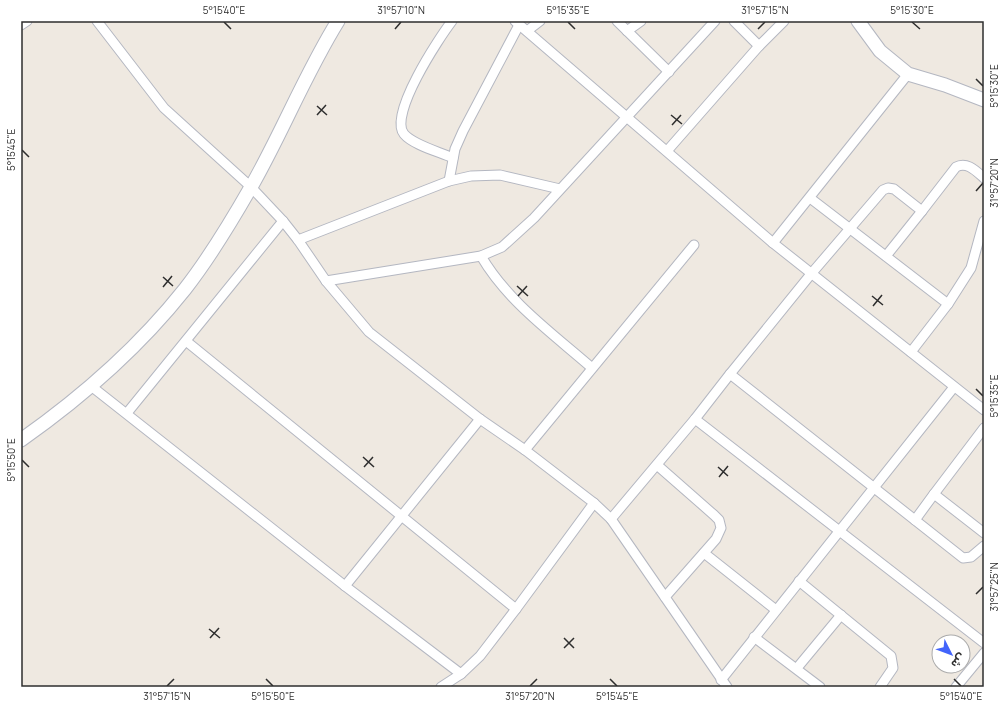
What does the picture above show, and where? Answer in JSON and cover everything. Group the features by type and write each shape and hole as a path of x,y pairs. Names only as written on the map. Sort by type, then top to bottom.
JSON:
{"street":[{"path":"21,25 27,21"},
{"path":"97,21 164,108 251,187 283,221 326,281 369,332 480,419 525,450 594,502 612,519 724,683 754,637 954,387"},
{"path":"21,440 91,386 132,348 186,288 251,187 338,21"},
{"path":"452,21 438,40 419,72 400,124 402,132 412,140 454,158"},
{"path":"527,31 540,21"},
{"path":"617,21 669,72"},
{"path":"627,31 641,21"},
{"path":"326,281 481,256 502,247 534,218 715,21"},
{"path":"734,21 759,46"},
{"path":"667,152 759,46 784,21"},
{"path":"858,21 880,51 908,74 945,85 984,100"},
{"path":"449,181 462,131 517,23 773,243 984,410"},
{"path":"773,243 908,74"},
{"path":"886,256 956,167 966,165 984,178"},
{"path":"298,240 449,181 471,176 500,175 560,189"},
{"path":"612,519 811,274 882,190 888,188 894,189 922,211"},
{"path":"810,198 850,227 948,304"},
{"path":"127,413 283,221"},
{"path":"911,352 948,304 971,268 984,221"},
{"path":"525,450 694,246"},
{"path":"481,256 498,283 514,300 592,368"},
{"path":"186,341 516,609"},
{"path":"730,374 966,559 972,558 984,546"},
{"path":"91,386 345,586 461,674"},
{"path":"345,586 480,419"},
{"path":"694,419 984,643"},
{"path":"915,520 984,428"},
{"path":"657,465 719,520 722,528 720,534 665,597"},
{"path":"934,494 984,533"},
{"path":"441,687 461,674 480,656 594,502"},
{"path":"704,553 776,610"},
{"path":"799,581 891,656 893,668 880,687"},
{"path":"797,668 841,615"},
{"path":"754,637 797,668 820,687"},
{"path":"956,687 984,653"}]}
